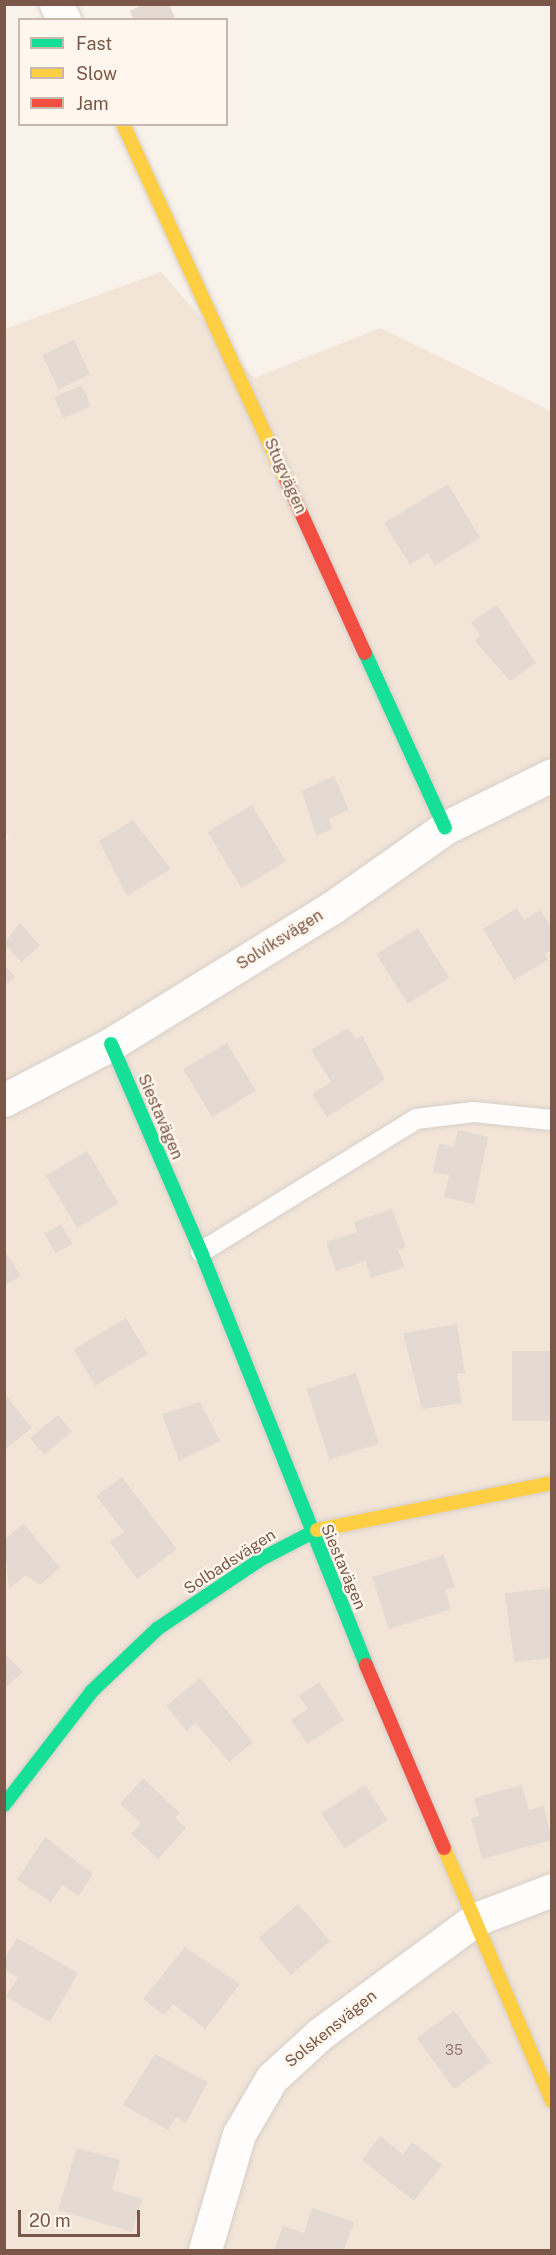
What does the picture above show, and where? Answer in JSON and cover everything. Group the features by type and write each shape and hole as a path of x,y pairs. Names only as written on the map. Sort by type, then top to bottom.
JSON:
{"street":[{"path":"56,4 63,18"},
{"name":"Stugvägen","path":"124,126 445,828"},
{"name":"Solviksvägen","path":"4,1100 111,1044 333,907 445,828 552,775"},
{"name":"Siestavägen","path":"111,1044 201,1252 309,1532 476,1918 552,2101"},
{"name":"Solbadsvägen","path":"4,1805 92,1692 158,1629 309,1532 444,1499 552,1483"},
{"name":"Solskensvägen","path":"205,2250 239,2134 272,2078 320,2034 476,1918 516,1899 552,1890"}],"lane":[{"path":"201,1252 416,1119 474,1112 552,1120"}],"shaded area":[{"path":"161,272 254,378 380,328 551,411 551,2250 5,2250 4,841 9,838 4,827 5,329"}],"building":[{"path":"143,4 169,4 175,18 133,18 130,11"},
{"path":"74,340 90,374 58,389 42,355"},
{"path":"82,385 91,406 63,418 54,397"},
{"path":"448,484 480,538 435,565 428,553 410,565 384,523"},
{"path":"497,605 536,663 510,681 474,640 480,636 471,622"},
{"path":"334,776 349,810 329,819 333,829 316,836 302,791"},
{"path":"252,805 286,862 241,888 207,832"},
{"path":"133,820 171,869 127,896 99,841"},
{"path":"517,908 524,920 540,910 552,928 552,950 545,954 548,960 514,980 483,929"},
{"path":"20,923 40,946 21,962 4,943"},
{"path":"418,928 449,978 408,1004 376,954"},
{"path":"4,964 15,977 4,986"},
{"path":"348,1028 356,1039 362,1035 385,1080 327,1117 312,1094 331,1082 311,1050"},
{"path":"227,1043 256,1091 212,1117 183,1069"},
{"path":"458,1130 488,1137 474,1204 444,1197 449,1175 433,1172 439,1143 454,1147"},
{"path":"87,1151 118,1203 77,1228 46,1176"},
{"path":"392,1209 406,1247 398,1250 405,1267 371,1278 366,1261 336,1271 326,1242 357,1232 354,1222"},
{"path":"61,1224 72,1244 56,1253 44,1233"},
{"path":"7,1254 21,1276 4,1286 4,1256"},
{"path":"126,1318 148,1354 95,1385 74,1349"},
{"path":"457,1324 465,1373 457,1374 462,1403 422,1409 403,1333"},
{"path":"512,1351 552,1351 552,1421 512,1421"},
{"path":"356,1373 379,1443 329,1459 307,1389"},
{"path":"4,1393 32,1428 4,1450"},
{"path":"200,1402 220,1441 179,1461 162,1414"},
{"path":"58,1415 72,1432 44,1455 30,1438"},
{"path":"122,1477 177,1549 137,1579 110,1542 124,1532 96,1496"},
{"path":"24,1524 60,1568 40,1585 26,1575 9,1589 4,1539"},
{"path":"444,1555 455,1587 445,1590 451,1609 389,1629 372,1577"},
{"path":"552,1588 552,1658 514,1662 505,1593"},
{"path":"4,1653 23,1672 4,1689"},
{"path":"200,1678 253,1742 229,1762 196,1723 187,1731 166,1706"},
{"path":"319,1682 344,1720 307,1744 291,1720 308,1709 299,1696"},
{"path":"143,1778 180,1813 175,1818 186,1828 158,1859 131,1834 141,1823 120,1804"},
{"path":"365,1785 388,1820 344,1849 321,1813"},
{"path":"522,1785 529,1810 544,1806 552,1840 482,1859 471,1818 479,1816 474,1798"},
{"path":"45,1837 93,1874 79,1896 62,1885 51,1902 17,1880"},
{"path":"298,1904 330,1941 291,1975 259,1938"},
{"path":"17,1938 78,1973 50,2022 6,1997 18,1977 4,1970 4,1959"},
{"path":"185,1947 240,1984 205,2029 173,2004 164,2015 143,1999"},
{"path":"454,2011 491,2062 454,2089 417,2038"},
{"path":"155,2054 208,2082 186,2123 176,2117 168,2130 123,2105"},
{"path":"380,2136 403,2154 412,2142 442,2165 414,2201 362,2160"},
{"path":"77,2148 120,2160 112,2190 142,2199 132,2232 58,2210"},
{"path":"312,2208 354,2222 344,2250 274,2250 283,2226 304,2233"}],"traffic: fast":[{"path":"365,653 445,828"},
{"path":"111,1044 201,1252 366,1665"},
{"path":"4,1805 92,1691 157,1629 261,1559 317,1530"}],"traffic: slow":[{"path":"124,126 286,480"},
{"path":"317,1530 552,1483"},
{"path":"444,1848 552,2101"}],"traffic: jam":[{"path":"286,480 365,653"},
{"path":"366,1665 444,1848"}]}
